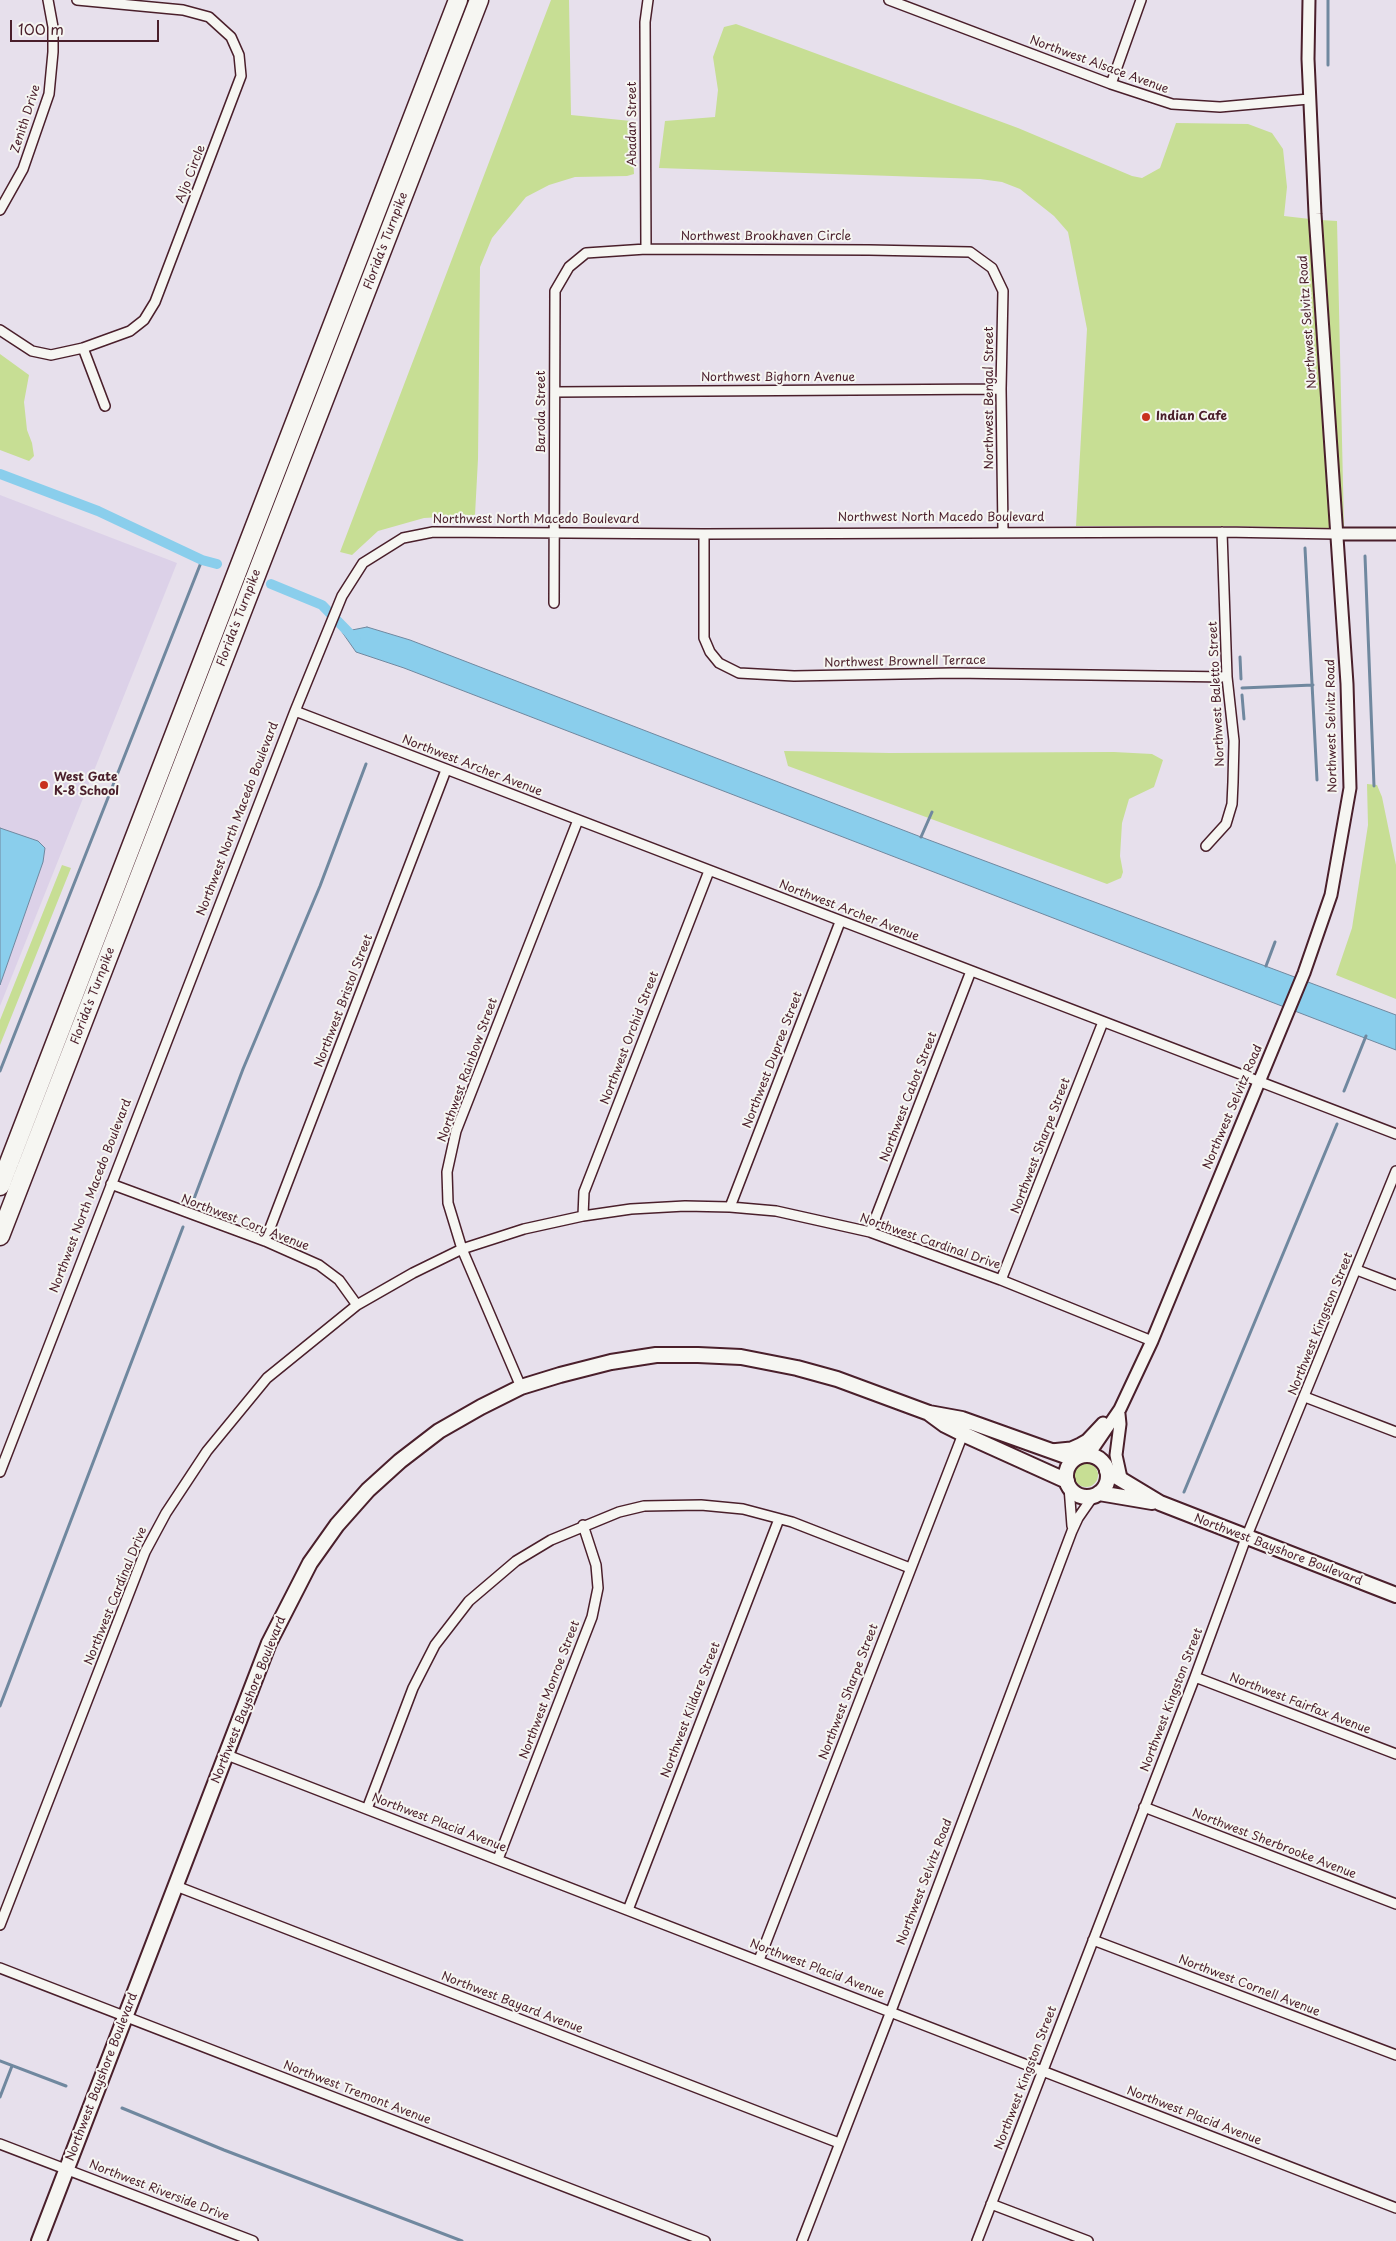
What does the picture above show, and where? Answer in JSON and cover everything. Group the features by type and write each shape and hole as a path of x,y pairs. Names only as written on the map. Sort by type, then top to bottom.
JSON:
{"highway":[{"name":"Florida's Turnpike","path":"0,1186 458,0"},
{"name":"Florida's Turnpike","path":"0,1236 479,0"}],"main road":[{"name":"Northwest Bayshore Boulevard","path":"39,2241 270,1643 294,1591 310,1563 336,1525 368,1490 400,1461 439,1431 521,1387 594,1366 656,1355 741,1357 797,1368 837,1379 929,1413 962,1419 1049,1450 1078,1457"},
{"name":"Northwest Bayshore Boulevard","path":"929,1413 945,1425 1068,1484"},
{"path":"1094,1456 1106,1469 1106,1484 1096,1494 1078,1494 1068,1484 1067,1470 1078,1457 1094,1456"},
{"name":"Northwest Bayshore Boulevard","path":"1106,1469 1160,1503 1396,1595"},
{"name":"Northwest Bayshore Boulevard","path":"1096,1494 1160,1503"}],"street":[{"name":"Zenith Drive","path":"0,210 23,169 49,94 53,27 48,0"},
{"name":"Aljo Circle","path":"0,330 32,351 51,355 83,348 130,331 144,320 156,302 241,76 238,55 231,37 209,17 183,10 77,0"},
{"name":"Abadan Street","path":"646,249 645,22 648,0"},
{"name":"Northwest Alsace Avenue","path":"889,0 1111,84 1172,104 1220,106 1309,99"},
{"path":"1111,84 1141,0"},
{"name":"Northwest Selvitz Road","path":"1078,1457 1094,1447 1118,1412 1152,1341 1304,973 1331,894 1350,788 1347,684 1309,99 1309,0"},
{"name":"Northwest Brookhaven Circle","path":"555,291 569,267 586,253 646,249 970,252 992,268"},
{"name":"Northwest Bengal Street","path":"992,268 1003,290 1001,389 1003,531"},
{"name":"Baroda Street","path":"554,603 555,291"},
{"path":"83,348 105,406"},
{"name":"Northwest Bighorn Avenue","path":"555,392 1001,389"},
{"name":"Northwest North Macedo Boulevard","path":"0,1472 110,1184 295,711 342,596 363,563 403,538 433,532 704,534 1003,531 1396,534"},
{"name":"Northwest Baletto Street","path":"1206,846 1226,824 1232,804 1234,741 1227,677 1222,532"},
{"name":"Northwest Brownell Terrace","path":"704,534 704,638 710,652 719,663 739,673 794,676 953,673 1227,677"},
{"name":"Northwest Archer Avenue","path":"295,711 840,922 1396,1134"},
{"name":"Northwest Bristol Street","path":"265,1241 446,770"},
{"name":"Northwest Rainbow Street","path":"521,1387 462,1249 448,1203 447,1172 456,1131 578,820"},
{"name":"Northwest Orchid Street","path":"583,1216 584,1192 709,871"},
{"name":"Northwest Dupree Street","path":"730,1207 840,922"},
{"name":"Northwest Cabot Street","path":"870,1232 971,971"},
{"name":"Northwest Sharpe Street","path":"1002,1280 1103,1022"},
{"name":"Northwest Kingston Street","path":"977,2241 1195,1677 1246,1538 1396,1171"},
{"name":"Northwest Cory Avenue","path":"110,1184 265,1241 319,1265 339,1280 357,1305"},
{"name":"Northwest Cardinal Drive","path":"0,1925 146,1552 166,1513 207,1451 268,1378 357,1305 462,1249 524,1229 583,1216 631,1209 685,1206 776,1211 870,1232 1002,1280 1152,1341"},
{"path":"1357,1270 1396,1284"},
{"path":"1305,1396 1396,1432"},
{"path":"1049,1450 1071,1448 1080,1444 1118,1412"},
{"path":"1118,1412 1120,1424 1116,1455 1121,1478"},
{"name":"Northwest Selvitz Road","path":"1106,1469 1118,1412"},
{"name":"Northwest Sharpe Street","path":"759,1960 963,1434"},
{"name":"Northwest Selvitz Road","path":"1068,1484 1072,1531"},
{"name":"Northwest Selvitz Road","path":"802,2241 1072,1531 1078,1518 1096,1494"},
{"path":"367,1809 412,1688 435,1645 469,1602 516,1561 551,1540 583,1525 619,1512 644,1506 718,1506 743,1509 778,1519 910,1568"},
{"name":"Northwest Kildare Street","path":"628,1910 778,1519"},
{"name":"Northwest Monroe Street","path":"498,1859 592,1616 598,1588 596,1565 583,1525"},
{"name":"Northwest Fairfax Avenue","path":"1195,1677 1396,1754"},
{"name":"Northwest Placid Avenue","path":"227,1755 1396,2208"},
{"name":"Northwest Sherbrooke Avenue","path":"1144,1807 1396,1904"},
{"name":"Northwest Bayard Avenue","path":"176,1886 839,2143"},
{"name":"Northwest Cornell Avenue","path":"1093,1940 1396,2055"},
{"name":"Northwest Tremont Avenue","path":"0,1968 705,2241"},
{"name":"Northwest Riverside Drive","path":"0,2144 253,2241"},
{"path":"991,2204 1088,2241"}],"shaded area":[{"name":"West Gate K-8 School","path":"0,495 177,563 0,1006"}],"green space":[{"path":"551,0 569,0 571,115 631,121 634,174 627,176 575,177 549,185 526,197 492,238 480,267 478,459 475,515 424,518 378,531 352,555 340,552"},
{"path":"736,24 1018,128 1132,176 1142,178 1160,168 1176,123 1248,124 1272,133 1283,149 1287,187 1284,216 1310,219 1330,528 1076,526 1087,329 1068,232 1054,216 1020,189 1002,182 980,179 659,168 665,121 715,117 718,90 713,57 724,27"},
{"path":"1320,220 1337,221 1344,528 1341,528"},
{"path":"0,354 29,375 24,402 27,430 34,456 29,461 0,450"},
{"path":"784,751 890,753 1114,752 1152,754 1163,760 1154,787 1129,799 1122,823 1120,856 1123,872 1121,878 1107,884 788,766"},
{"path":"1367,784 1377,785 1382,797 1396,865 1396,999 1336,975 1352,928 1368,825"},
{"path":"62,865 71,868 0,1045 0,1020"},
{"path":"1086,1463 1091,1464 1097,1470 1097,1480 1091,1486 1086,1487 1081,1486 1075,1480 1074,1475 1075,1470 1081,1464"}],"water":[{"path":"367,627 410,640 921,837 1396,1015 1396,1050 404,668 356,652 342,632"},
{"path":"0,828 38,841 45,848 43,862 0,985"}],"waterway":[{"path":"1328,0 1328,65"},
{"path":"0,474 98,511 202,560 217,564"},
{"path":"1305,548 1317,780"},
{"path":"1365,556 1374,786"},
{"path":"0,1071 202,560"},
{"path":"271,584 322,605 356,640"},
{"path":"1240,657 1241,679"},
{"path":"1242,688 1313,685"},
{"path":"1242,695 1244,719"},
{"path":"192,1204 243,1069 320,886 366,764"},
{"path":"921,837 932,812"},
{"path":"1266,966 1275,942"},
{"path":"1344,1091 1366,1036"},
{"path":"1184,1492 1337,1124"},
{"path":"0,1706 183,1227"},
{"path":"0,2061 66,2086"},
{"path":"0,2097 12,2066"},
{"path":"122,2108 224,2150 462,2241"}],"place":[{"name":"Indian Cafe","path":"1146,417"},
{"name":"West Gate K-8 School","path":"44,785"}]}
